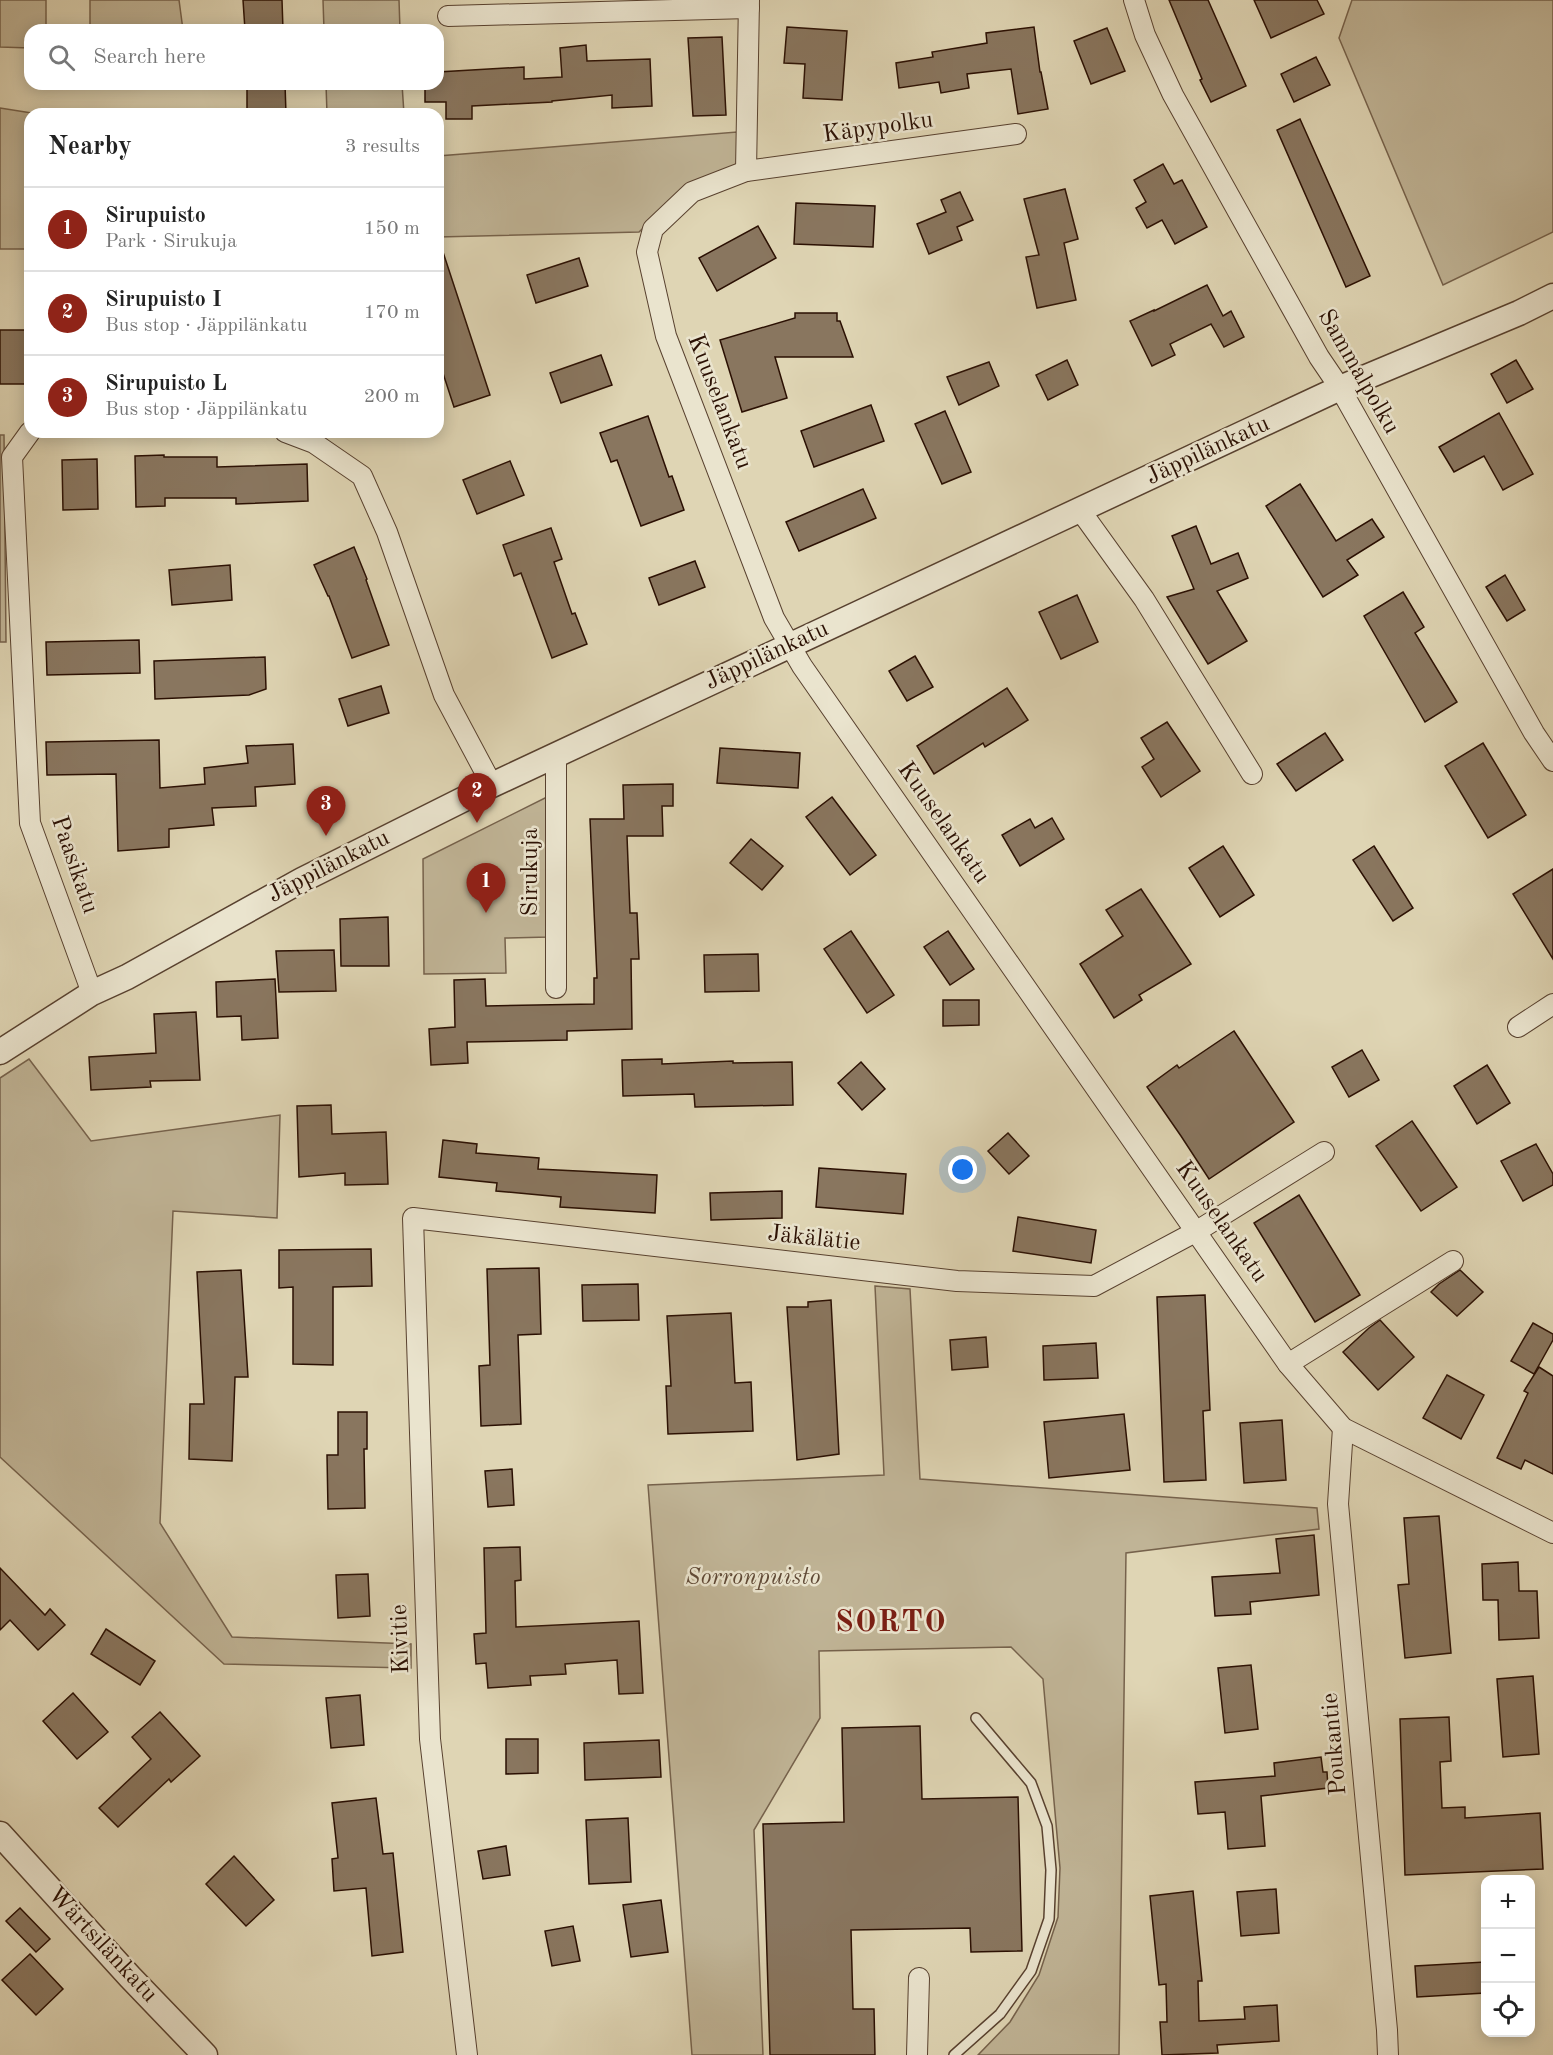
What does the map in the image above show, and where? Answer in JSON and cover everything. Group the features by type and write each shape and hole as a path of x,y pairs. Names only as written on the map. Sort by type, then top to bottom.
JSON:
{"street":[{"name":"Sammalpolku","path":"1134,0 1145,35 1173,95 1319,357 1340,388 1534,733 1553,761"},
{"path":"448,16 749,4 746,171"},
{"name":"Käpypolku","path":"746,171 1016,134"},
{"name":"Kuuselankatu","path":"746,171 692,192 653,229 647,252 666,336 774,618 789,645 1288,1364 1343,1428 1553,1533"},
{"name":"Jäppilänkatu","path":"0,1052 92,993 127,977 302,880 492,784 1340,388 1519,313 1553,296"},
{"name":"Paasikatu","path":"26,438 12,457 30,823 92,993"},
{"path":"301,438 314,443 362,476 387,532 444,695 492,784"},
{"path":"1080,510 1144,599 1252,774"},
{"name":"Sirukuja","path":"556,756 556,988"},
{"path":"1518,1027 1553,1004"},
{"name":"Jäkälätie","path":"413,1218 957,1281 1094,1286 1197,1232 1324,1152"},
{"name":"Kivitie","path":"413,1218 430,1739 467,2055"},
{"path":"1288,1364 1453,1261"},
{"name":"Poukantie","path":"1343,1428 1338,1503 1388,2055"},
{"name":"Wärtsilänkatu","path":"0,1834 130,1977 205,2055"},
{"path":"917,2055 919,1978"}],"lane":[{"path":"954,2055 1000,2014 1031,1971 1049,1919 1051,1870 1047,1826 1031,1783 976,1718"}],"green space":[{"path":"0,0 46,0 46,24 24,24 24,48 0,47"},
{"path":"90,0 179,0 182,24 90,24"},
{"path":"323,0 399,0 400,24 324,24"},
{"path":"1352,0 1553,0 1553,232 1443,285 1339,38"},
{"path":"326,90 402,90 404,108 327,108"},
{"path":"0,108 24,112 24,249 0,249"},
{"path":"737,132 738,167 688,185 639,232 444,237 444,156"},
{"path":"0,435 4,435 6,642 0,642"},
{"path":"547,797 549,937 505,938 506,973 424,974 423,859"},
{"path":"29,1059 91,1141 280,1115 277,1218 173,1211 160,1523 232,1637 411,1644 411,1668 224,1664 0,1457 0,1078"},
{"name":"Sorronpuisto","path":"875,1286 910,1289 920,1479 1317,1508 1319,1529 1126,1553 1119,2055 978,2055 1010,2022 1039,1975 1058,1917 1060,1868 1043,1679 1011,1647 819,1651 820,1718 754,1830 763,2055 692,2055 648,1485 884,1475"}],"building":[{"path":"243,0 282,0 283,24 245,24"},
{"path":"1169,0 1208,0 1246,86 1211,102"},
{"path":"1254,0 1317,0 1324,14 1271,38"},
{"path":"787,27 847,31 842,100 803,98 805,64 784,63"},
{"path":"1034,27 1048,109 1018,114 1011,69 967,74 969,88 941,93 939,82 899,88 896,63 933,57 932,52 987,43 986,33"},
{"path":"1107,28 1125,71 1091,84 1074,41"},
{"path":"722,37 726,115 693,116 688,38"},
{"path":"586,45 587,61 650,59 652,106 612,108 612,95 552,102 472,106 472,119 446,119 446,102 425,102 425,90 444,90 444,72 524,67 524,79 562,77 560,48"},
{"path":"1316,57 1330,85 1294,102 1281,74"},
{"path":"247,90 285,90 286,108 247,108"},
{"path":"1300,119 1370,276 1346,287 1277,130"},
{"path":"1163,164 1174,184 1182,180 1207,227 1175,244 1162,220 1147,228 1136,208 1146,202 1134,180"},
{"path":"1065,189 1078,239 1064,243 1076,300 1037,308 1026,257 1039,255 1024,199"},
{"path":"960,192 973,220 957,227 962,240 929,254 917,224 946,212 941,200"},
{"path":"796,203 875,206 873,247 794,244"},
{"path":"758,226 776,258 717,291 699,258"},
{"path":"444,255 490,395 454,407 444,376"},
{"path":"579,258 588,286 536,303 527,275"},
{"path":"1207,285 1223,316 1231,311 1244,337 1224,347 1211,324 1170,344 1175,355 1152,366 1130,321"},
{"path":"795,313 837,313 837,321 840,321 853,357 775,357 787,398 742,412 720,340 795,318"},
{"path":"0,330 24,330 24,384 0,384"},
{"path":"601,355 612,385 561,403 550,373"},
{"path":"1067,360 1078,385 1048,400 1036,375"},
{"path":"1516,360 1533,389 1507,403 1491,374"},
{"path":"989,362 999,386 959,405 947,377"},
{"path":"871,405 884,441 814,467 801,431"},
{"path":"945,411 971,472 942,484 915,424"},
{"path":"1499,413 1533,474 1503,490 1484,456 1454,472 1439,447"},
{"path":"648,416 669,477 672,476 684,510 641,526 617,460 611,462 600,433"},
{"path":"164,455 164,457 217,457 217,467 307,464 308,501 236,504 236,498 165,498 165,506 136,507 135,456"},
{"path":"97,459 98,509 63,510 62,460"},
{"path":"510,461 524,495 477,514 463,480"},
{"path":"1300,484 1336,541 1372,519 1384,537 1347,560 1358,575 1323,597 1266,506"},
{"path":"863,489 876,518 799,551 786,522"},
{"path":"1196,526 1211,564 1238,553 1248,578 1217,591 1247,641 1208,664 1167,597 1194,589 1172,536"},
{"path":"551,528 562,559 554,562 572,614 575,613 587,644 552,658 521,573 514,576 503,545"},
{"path":"354,547 389,645 352,658 329,596 314,565"},
{"path":"695,561 705,587 659,605 649,578"},
{"path":"230,565 232,600 172,605 169,570"},
{"path":"1505,575 1525,610 1507,621 1486,587"},
{"path":"1403,592 1424,627 1415,633 1457,702 1425,722 1364,616"},
{"path":"1077,595 1098,642 1061,659 1039,612"},
{"path":"139,640 140,673 47,675 46,642"},
{"path":"915,656 933,687 907,701 889,671"},
{"path":"265,657 266,689 249,695 155,699 154,661"},
{"path":"381,686 389,713 348,726 339,699"},
{"path":"1007,688 1028,720 985,747 983,743 934,774 917,746"},
{"path":"1167,722 1200,771 1161,797 1142,767 1154,759 1141,738"},
{"path":"1325,733 1343,760 1296,791 1277,764"},
{"path":"159,740 160,788 205,784 204,768 248,763 246,746 293,744 295,784 255,787 256,806 212,808 214,825 169,829 169,847 118,851 116,774 47,775 46,742"},
{"path":"1483,743 1526,815 1488,838 1445,766"},
{"path":"720,748 800,753 798,788 717,783"},
{"path":"673,784 673,806 662,806 663,836 627,836 630,913 637,913 639,959 631,959 632,1029 567,1031 567,1040 467,1042 468,1063 431,1065 429,1029 455,1027 454,980 485,979 486,1006 594,1004 594,978 597,978 590,819 624,819 623,785"},
{"path":"832,797 876,855 850,875 806,817"},
{"path":"1052,818 1064,839 1020,866 1002,835 1030,819 1035,828"},
{"path":"751,839 783,866 762,890 730,863"},
{"path":"1223,846 1254,895 1220,917 1189,868"},
{"path":"1374,846 1413,908 1393,921 1353,860"},
{"path":"1553,869 1553,959 1513,894"},
{"path":"1141,889 1191,964 1139,995 1142,1000 1114,1018 1080,964 1123,936 1106,910"},
{"path":"388,917 389,966 341,966 340,919"},
{"path":"851,931 894,995 867,1013 824,949"},
{"path":"948,931 974,969 950,985 924,947"},
{"path":"334,950 336,991 279,992 276,951"},
{"path":"758,954 759,991 705,992 704,955"},
{"path":"275,979 278,1038 242,1040 241,1016 217,1017 216,982"},
{"path":"943,1000 979,1000 979,1025 943,1026"},
{"path":"196,1012 200,1080 150,1081 151,1087 91,1090 89,1057 156,1053 154,1014"},
{"path":"1234,1031 1294,1122 1209,1179 1147,1087 1177,1065 1179,1068"},
{"path":"1362,1050 1379,1080 1349,1097 1332,1067"},
{"path":"662,1059 662,1064 733,1061 733,1063 792,1062 793,1105 695,1107 694,1094 623,1096 622,1060"},
{"path":"861,1062 885,1089 862,1110 838,1083"},
{"path":"1487,1065 1510,1103 1477,1124 1454,1086"},
{"path":"331,1105 332,1134 386,1132 388,1184 345,1185 345,1173 299,1177 297,1106"},
{"path":"1412,1121 1457,1187 1421,1211 1376,1146"},
{"path":"1008,1133 1029,1156 1009,1174 988,1151"},
{"path":"443,1140 477,1144 476,1153 539,1158 538,1169 657,1175 655,1213 560,1207 561,1197 496,1191 497,1183 439,1177"},
{"path":"1536,1144 1553,1174 1553,1185 1523,1201 1501,1161"},
{"path":"819,1168 906,1174 903,1214 816,1207"},
{"path":"782,1191 782,1218 711,1220 710,1193"},
{"path":"1299,1195 1360,1295 1315,1322 1254,1223"},
{"path":"1018,1217 1096,1230 1091,1263 1013,1251"},
{"path":"371,1249 372,1286 333,1287 333,1365 293,1364 293,1287 279,1288 279,1250"},
{"path":"539,1268 541,1334 518,1335 521,1424 481,1426 479,1366 490,1365 487,1269"},
{"path":"241,1270 248,1377 235,1377 232,1461 189,1459 190,1404 204,1404 197,1272"},
{"path":"1460,1270 1483,1292 1457,1316 1431,1292"},
{"path":"638,1284 639,1320 583,1321 582,1285"},
{"path":"1205,1295 1210,1410 1203,1411 1206,1480 1164,1482 1157,1297"},
{"path":"831,1300 839,1454 797,1460 787,1307 808,1307 808,1302"},
{"path":"731,1313 735,1383 751,1382 753,1431 668,1434 666,1386 671,1386 667,1316"},
{"path":"1380,1320 1414,1357 1378,1390 1343,1352"},
{"path":"1533,1323 1553,1334 1553,1340 1534,1374 1511,1361"},
{"path":"986,1337 988,1367 952,1370 950,1340"},
{"path":"1096,1343 1098,1378 1044,1380 1043,1346"},
{"path":"1539,1367 1553,1376 1553,1474 1525,1460 1521,1469 1497,1458 1528,1393 1524,1391"},
{"path":"1447,1375 1484,1395 1461,1439 1423,1418"},
{"path":"338,1412 367,1412 367,1449 364,1449 365,1508 328,1509 327,1455 338,1455"},
{"path":"1124,1414 1130,1470 1049,1478 1044,1422"},
{"path":"1282,1420 1286,1480 1244,1483 1240,1423"},
{"path":"512,1469 514,1505 488,1507 485,1471"},
{"path":"1439,1516 1451,1653 1405,1658 1398,1585 1409,1584 1404,1518"},
{"path":"1314,1535 1319,1595 1250,1602 1251,1614 1215,1616 1212,1577 1280,1573 1276,1539"},
{"path":"520,1547 521,1580 515,1581 516,1627 639,1621 643,1693 619,1694 617,1660 565,1664 566,1674 530,1676 531,1685 488,1688 486,1663 476,1664 474,1634 486,1633 484,1548"},
{"path":"1518,1562 1519,1591 1537,1591 1539,1638 1499,1640 1498,1600 1483,1600 1482,1564"},
{"path":"0,1568 45,1615 50,1609 65,1625 38,1650 10,1620 0,1630"},
{"path":"368,1574 370,1616 338,1618 336,1575"},
{"path":"106,1629 155,1661 140,1685 91,1654"},
{"path":"1251,1665 1258,1729 1225,1733 1218,1668"},
{"path":"1533,1676 1539,1754 1503,1757 1497,1679"},
{"path":"73,1693 108,1732 77,1759 43,1721"},
{"path":"360,1695 364,1745 331,1748 326,1698"},
{"path":"160,1712 200,1756 171,1782 169,1779 118,1827 99,1808 151,1759 132,1737"},
{"path":"1449,1717 1451,1761 1440,1762 1442,1808 1465,1807 1465,1818 1540,1813 1543,1869 1405,1875 1400,1719"},
{"path":"920,1726 922,1799 1018,1797 1022,1951 971,1952 970,1928 851,1930 853,2009 874,2009 875,2055 770,2055 763,1824 844,1822 842,1728"},
{"path":"506,1739 538,1739 538,1773 506,1774"},
{"path":"659,1740 661,1777 585,1780 584,1743"},
{"path":"1321,1757 1323,1772 1327,1772 1328,1788 1261,1796 1265,1846 1228,1849 1225,1812 1198,1814 1195,1782 1275,1776 1274,1763"},
{"path":"376,1798 383,1854 393,1853 403,1952 372,1956 366,1888 334,1891 332,1859 338,1858 332,1803"},
{"path":"628,1818 631,1882 589,1884 586,1820"},
{"path":"506,1846 510,1875 483,1879 478,1851"},
{"path":"234,1856 274,1900 246,1926 206,1884"},
{"path":"1276,1889 1279,1933 1241,1936 1237,1892"},
{"path":"1193,1891 1202,1981 1198,1981 1199,2021 1245,2019 1244,2007 1277,2005 1279,2041 1217,2045 1218,2053 1162,2055 1160,2022 1167,2022 1166,1984 1159,1985 1150,1896"},
{"path":"661,1900 668,1952 631,1957 623,1905"},
{"path":"20,1908 50,1939 36,1952 6,1921"},
{"path":"573,1926 580,1961 552,1966 545,1931"},
{"path":"30,1954 63,1989 36,2015 2,1980"},
{"path":"1481,1962 1481,1993 1417,1997 1415,1966"}],"place":[{"name":"Sirupuisto I","path":"477,823"},
{"name":"Sirupuisto L","path":"326,836"},
{"name":"Sirupuisto","path":"486,913"}],"district":[{"name":"SORTO","path":"891,1623"}]}
